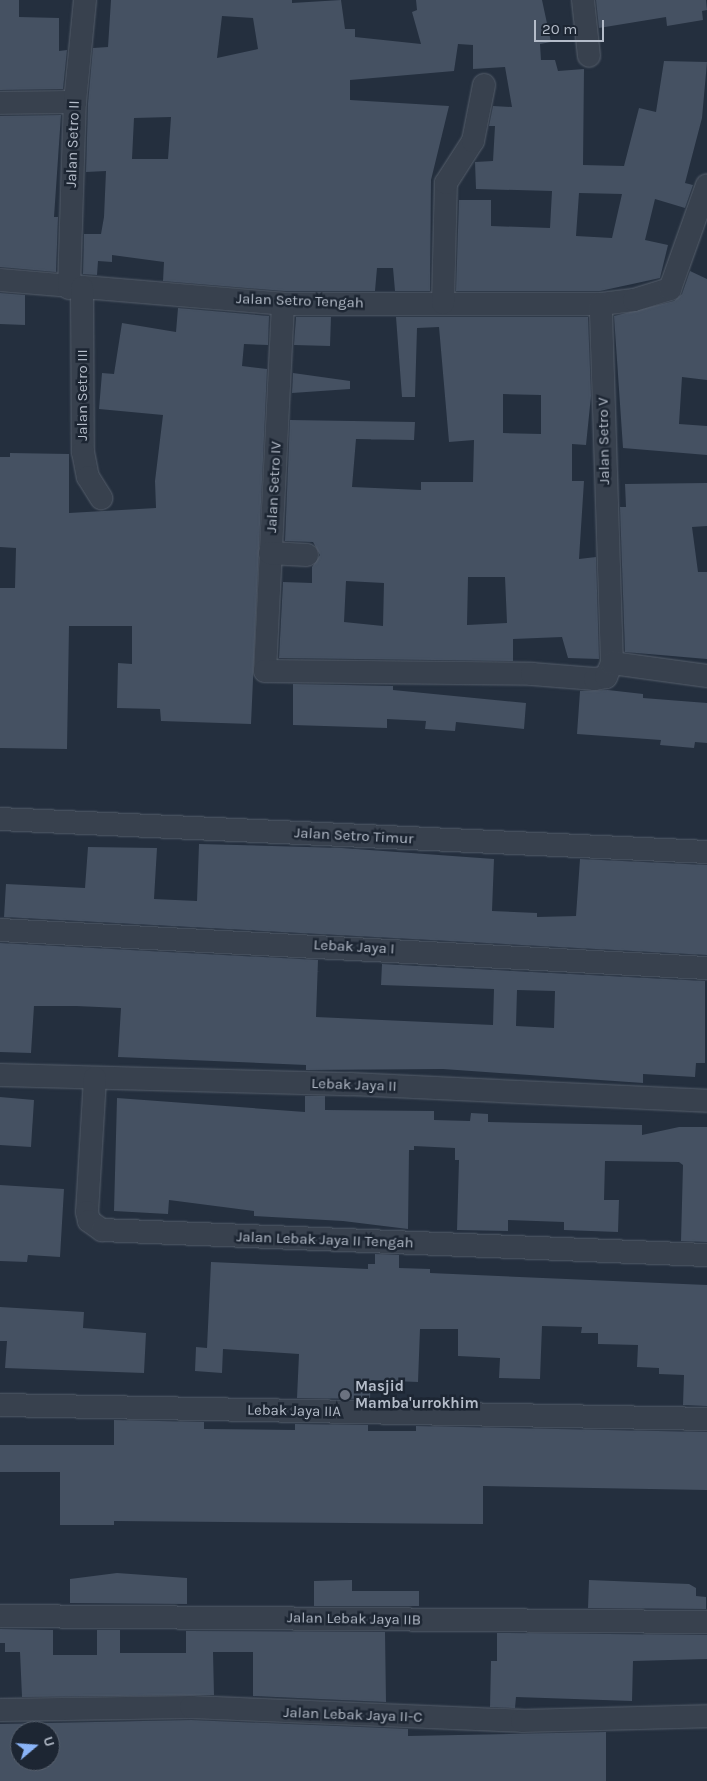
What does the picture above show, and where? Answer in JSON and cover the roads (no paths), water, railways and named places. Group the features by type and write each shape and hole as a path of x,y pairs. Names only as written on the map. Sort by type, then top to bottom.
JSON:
{"street":[{"name":"Jalan Setro II","path":"76,288 75,102 85,0"},
{"path":"583,0 589,56"},
{"path":"442,303 446,183 473,141 484,85"},
{"path":"0,103 75,102"},
{"path":"601,304 664,293 670,288 707,185"},
{"name":"Jalan Setro Tengah","path":"0,280 76,288 283,304 601,304"},
{"name":"Jalan Setro III","path":"76,288 83,452 88,477 102,498"},
{"name":"Jalan Setro IV","path":"283,304 264,670 595,679 606,677 612,663"},
{"name":"Jalan Setro V","path":"601,304 612,663"},
{"path":"270,553 306,555"},
{"path":"612,663 707,676"},
{"name":"Jalan Setro Timur","path":"0,819 707,852"},
{"name":"Lebak Jaya I","path":"0,930 707,968"},
{"name":"Lebak Jaya II","path":"0,1075 350,1084 707,1102"},
{"name":"Jalan Lebak Jaya II Tengah","path":"95,1078 87,1212 89,1220 102,1230 707,1255"},
{"name":"Lebak Jaya IIA","path":"0,1405 707,1419"},
{"name":"Jalan Lebak Jaya IIB","path":"0,1616 707,1622"},
{"name":"Jalan Lebak Jaya II-C","path":"0,1710 191,1707 522,1721 707,1716"}],"place":[{"name":"Masjid Mamba'urrokhim","path":"345,1395"}]}
